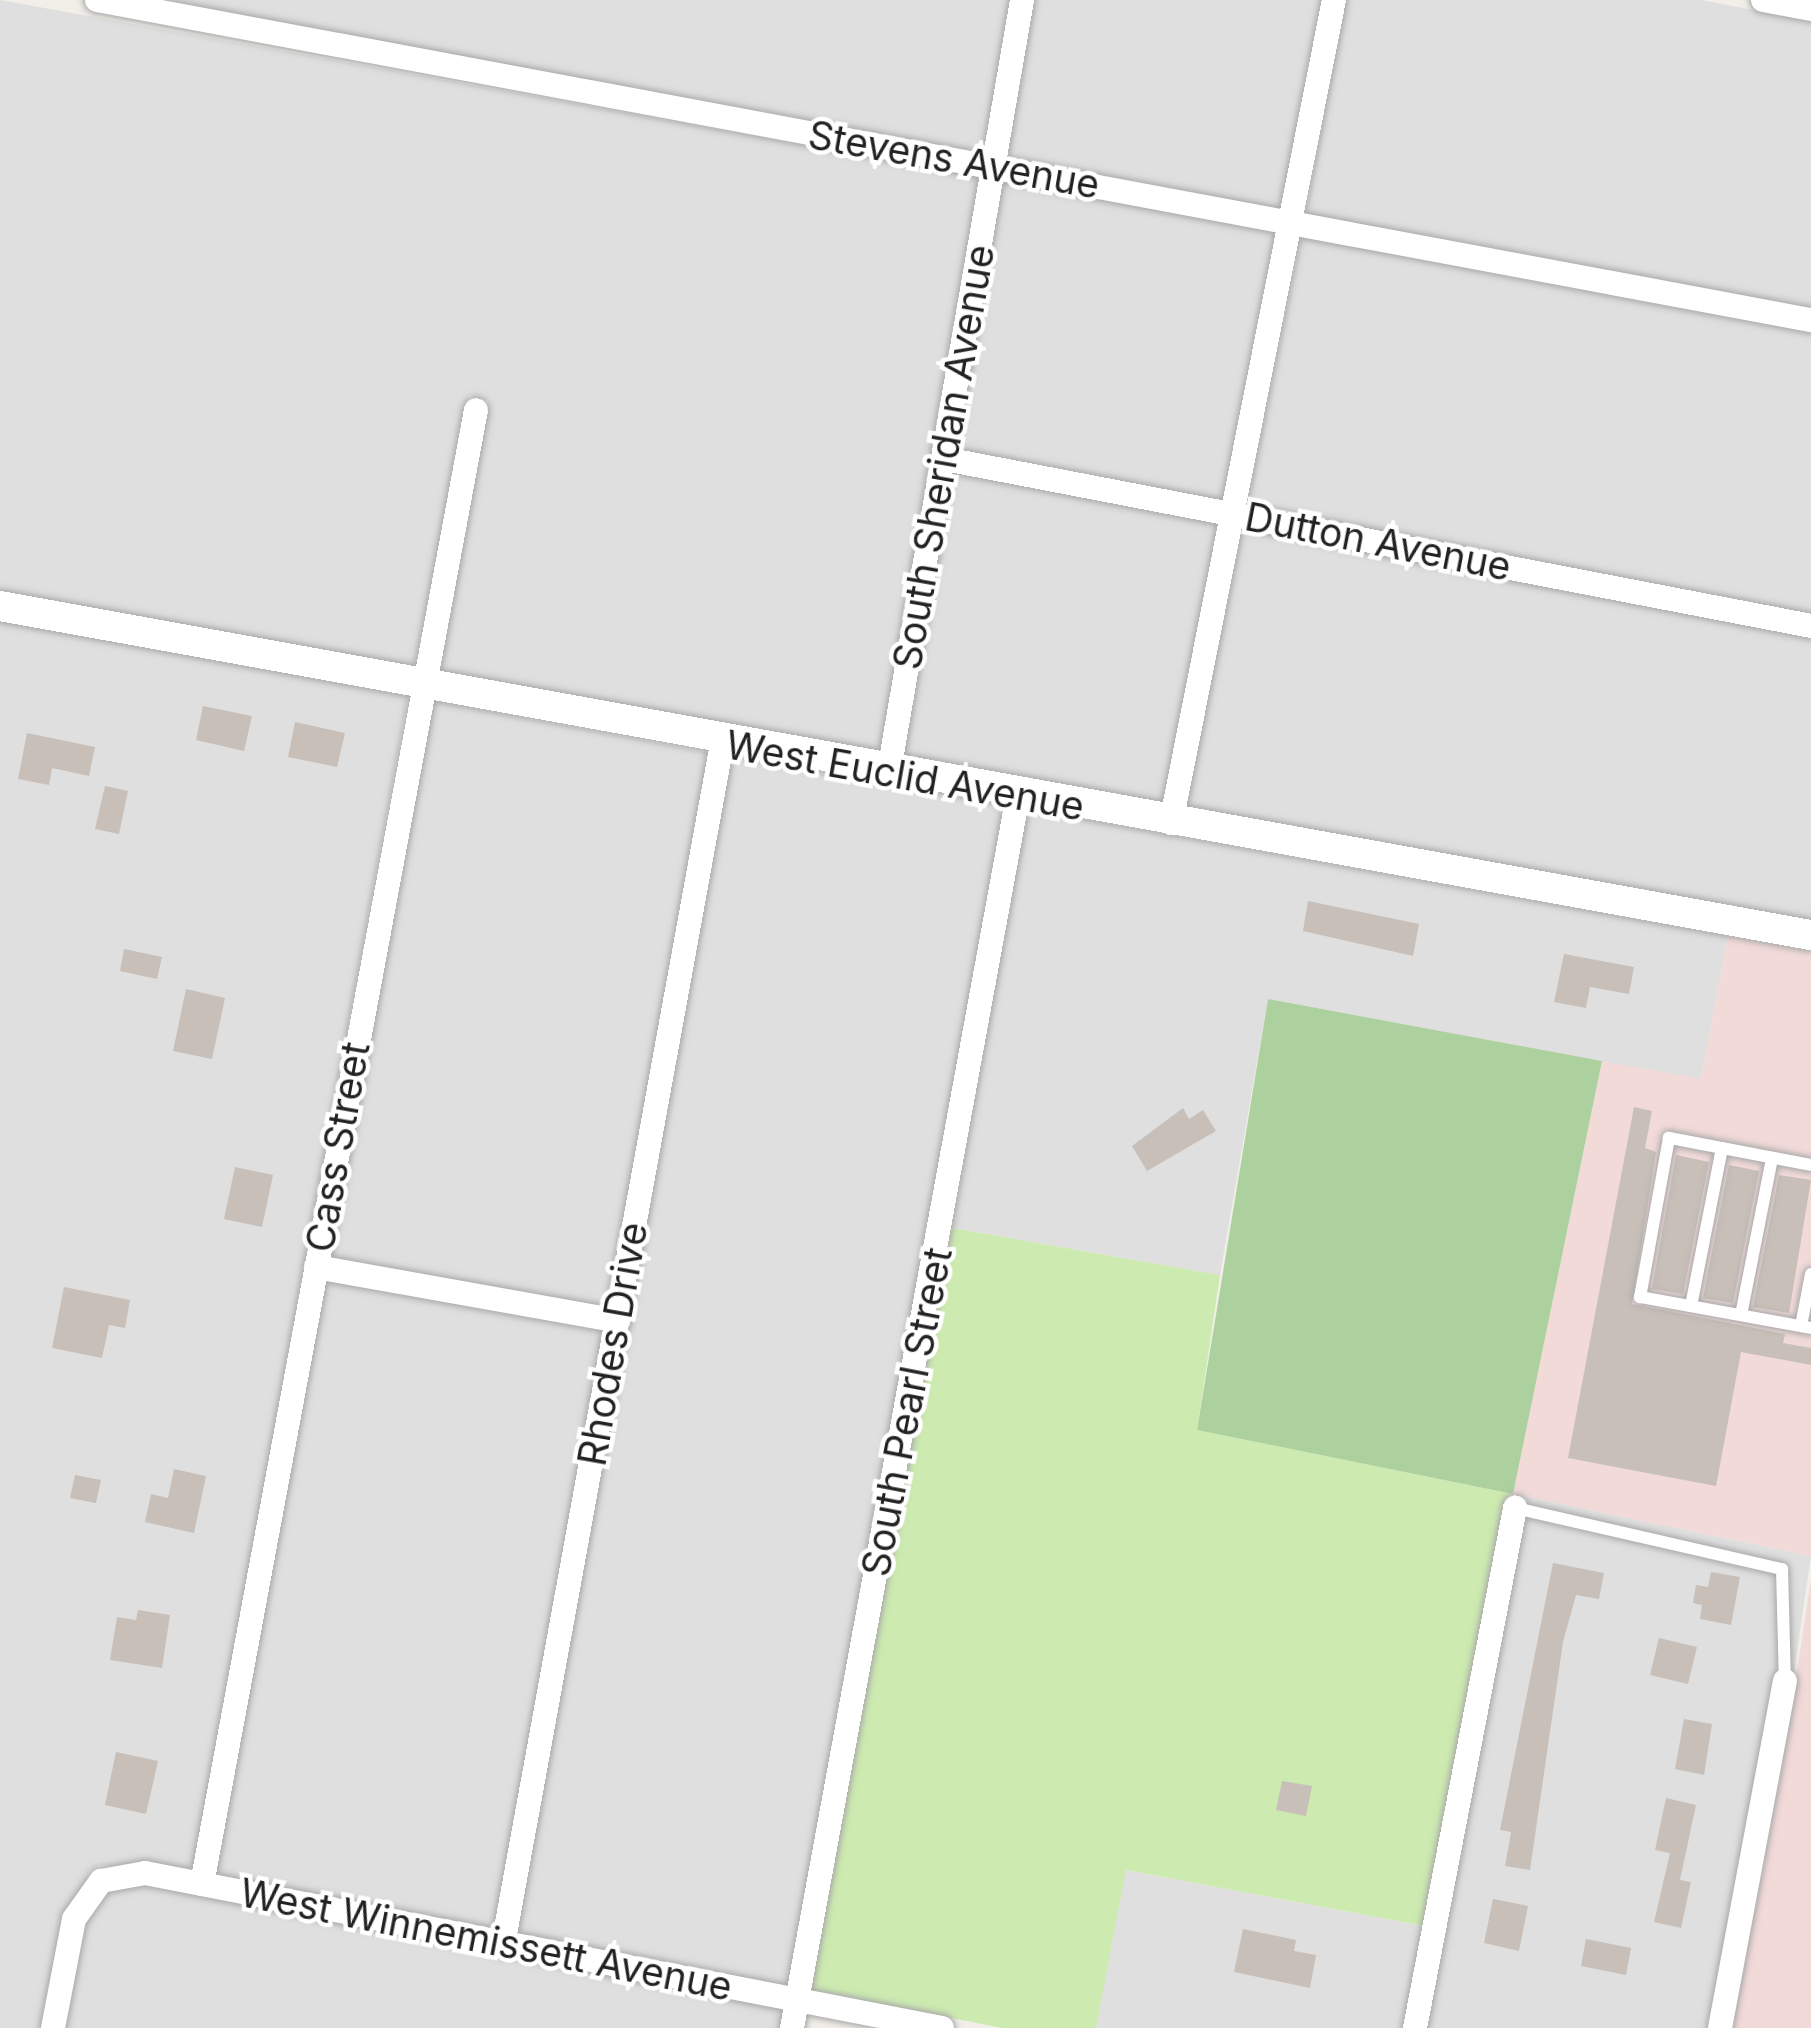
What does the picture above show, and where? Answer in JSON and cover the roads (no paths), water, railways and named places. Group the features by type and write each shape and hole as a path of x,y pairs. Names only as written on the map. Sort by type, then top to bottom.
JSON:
{"street":[{"name":"Stevens Avenue","path":"97,0 1811,320"},
{"name":"South Sheridan Avenue","path":"889,771 1022,0"},
{"path":"1172,824 1294,223 1334,0"},
{"path":"1763,0 1811,9"},
{"name":"Cass Street","path":"202,1884 421,686 476,410"},
{"name":"Dutton Avenue","path":"945,459 1811,626"},
{"name":"West Euclid Avenue","path":"0,606 722,743 1811,935"},
{"name":"Rhodes Drive","path":"503,1946 722,743"},
{"name":"South Pearl Street","path":"792,2028 1018,796"},
{"path":"316,1267 618,1321"},
{"path":"1415,2028 1515,1508"},
{"path":"1720,2028 1785,1681"},
{"name":"West Winnemissett Avenue","path":"52,2028 74,1919 101,1881 145,1873 942,2028"}],"lane":[{"path":"1811,1165 1669,1138 1640,1297 1806,1328 1811,1274"},
{"path":"1691,1306 1721,1148"},
{"path":"1741,1316 1772,1158"},
{"path":"1515,1508 1782,1569 1785,1681"}]}
